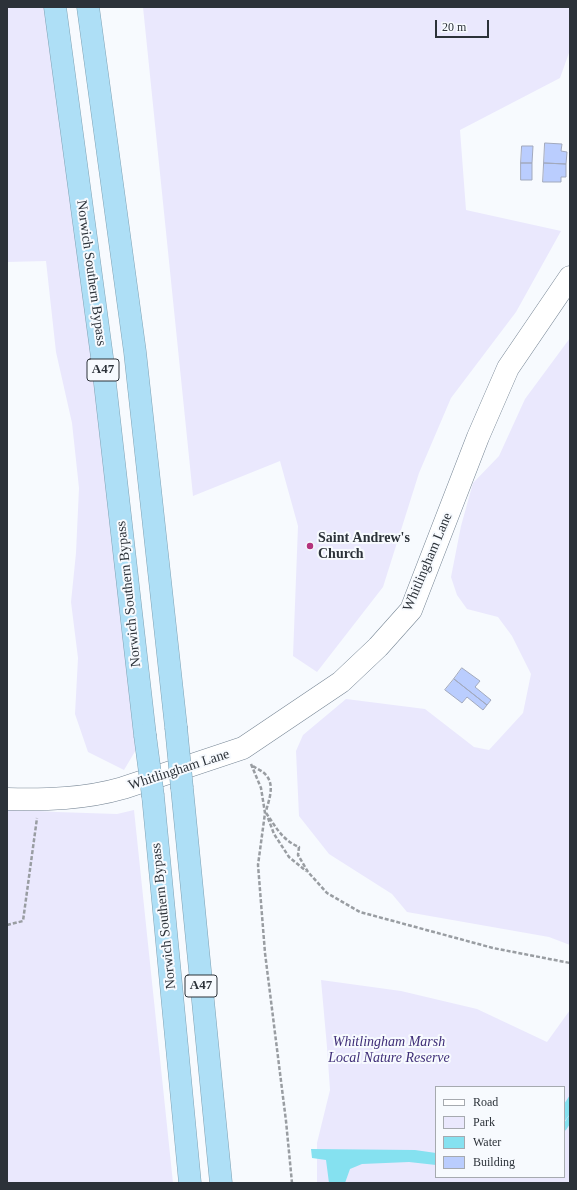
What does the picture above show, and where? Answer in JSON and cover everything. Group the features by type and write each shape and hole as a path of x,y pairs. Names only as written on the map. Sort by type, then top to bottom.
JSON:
{"highway":[{"name":"Norwich Southern Bypass","path":"55,7 102,357 152,796 190,1183"},
{"name":"A47","path":"88,7 135,352 176,727 221,1183"}],"street":[{"name":"Whitlingham Lane","path":"7,799 39,800 103,794 248,757 341,682 378,647 411,610 472,451 508,368 570,277"}],"path":[{"path":"248,757 261,788 266,813 274,834 289,857 308,872 327,892 360,912 493,948 570,964"},
{"path":"248,757 266,774 271,784 258,865 265,953 286,1121 292,1183"},
{"path":"7,925 24,921 39,800"},
{"path":"266,813 282,836 290,843 299,847 298,855 308,872"}],"green space":[{"path":"7,7 48,7 140,743 124,770 88,752 75,714 78,658 71,602 76,553 79,488 72,423 56,352 46,261 7,262"},
{"path":"143,7 570,7 570,50 560,78 460,130 466,210 561,231 516,312 451,398 419,473 383,587 317,672 293,656 298,526 280,461 193,496"},
{"path":"570,338 570,945 549,937 407,912 392,894 329,854 299,816 296,751 303,735 346,699 425,709 474,747 489,750 523,713 531,674 512,636 498,617 467,609 457,595 451,577 461,526 473,483 499,456 525,399"},
{"path":"7,809 117,814 134,810 173,1183 7,1183"},
{"name":"Whitlingham Marsh Local Nature Reserve","path":"321,980 401,991 477,1009 547,1042 570,1010 570,1183 317,1183 317,1143 330,1090"}],"water":[{"path":"570,1095 570,1114 565,1121 565,1102"},
{"path":"311,1149 415,1150 435,1153 435,1165 409,1162 362,1164 350,1169 345,1183 329,1183 326,1160 312,1158"}],"building":[{"path":"545,143 562,144 561,151 567,152 566,164 544,163"},
{"path":"522,146 533,146 532,163 521,163"},
{"path":"521,163 532,163 532,180 521,180"},
{"path":"544,163 566,164 566,177 561,177 561,182 543,182"},
{"path":"462,668 480,681 475,687 491,700 487,705 454,679"},
{"path":"454,679 487,705 483,710 467,697 462,703 445,690"}],"waterway":[{"path":"565,1126 570,1119"}],"place":[{"name":"Saint Andrew's Church","path":"310,546"}]}
